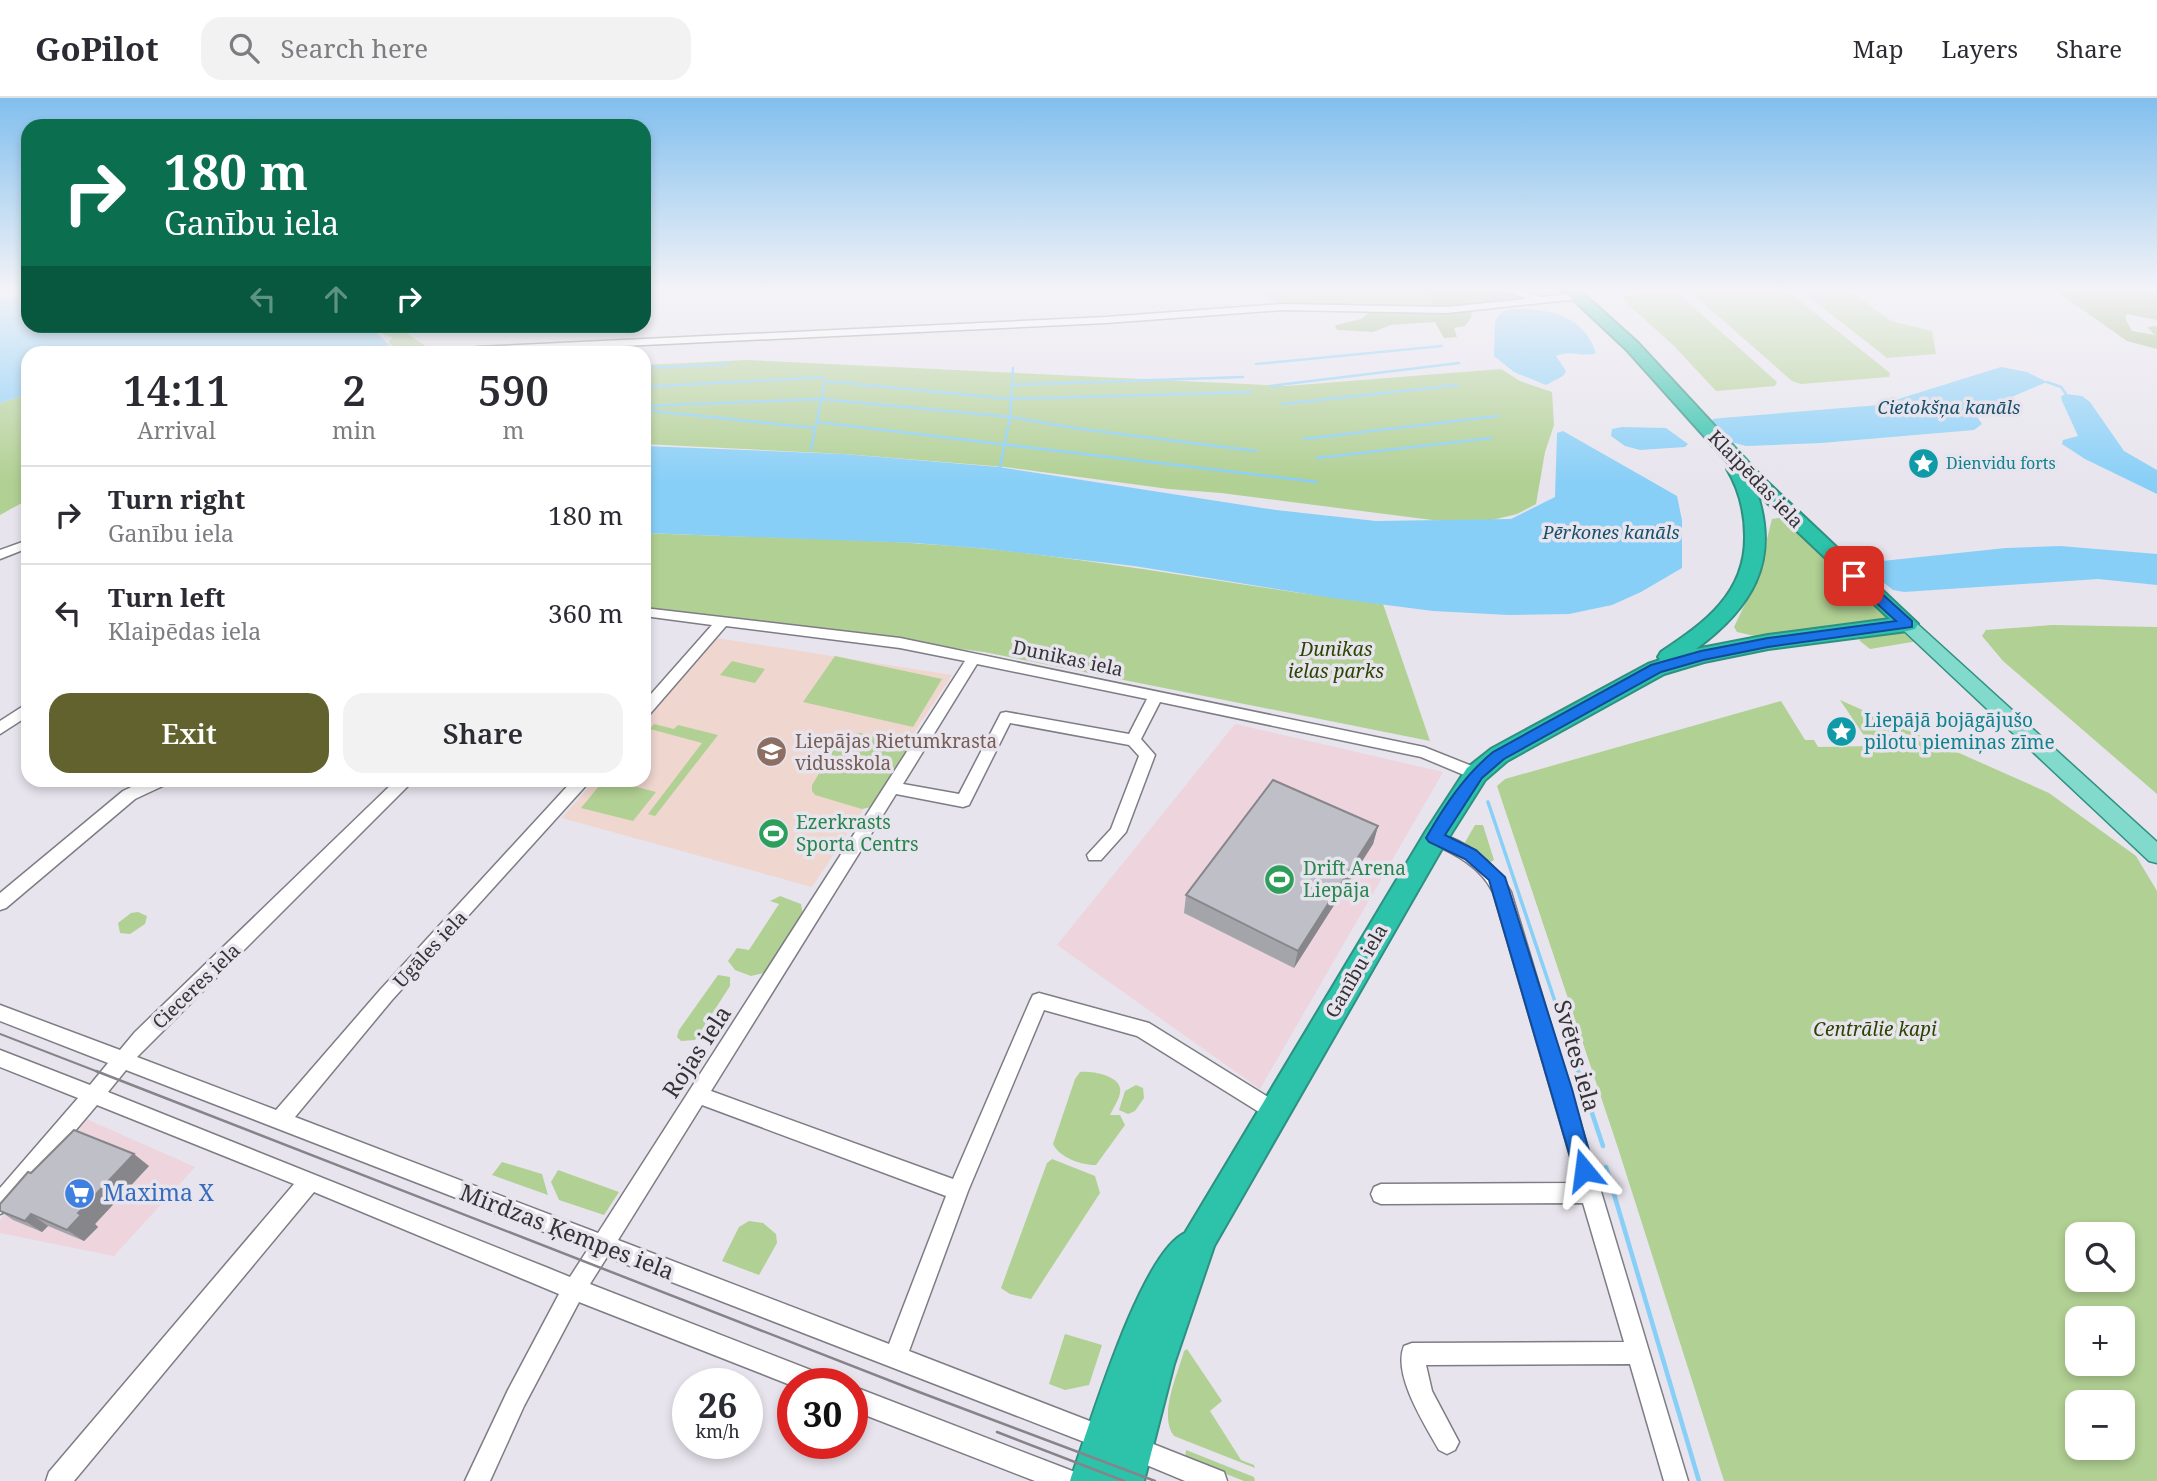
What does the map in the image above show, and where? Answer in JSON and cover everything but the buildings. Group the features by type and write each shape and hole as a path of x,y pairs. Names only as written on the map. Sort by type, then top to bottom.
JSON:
{"highway":[{"name":"Klaipēdas iela","path":"1639,354 1726,450 1794,519 1907,624"},
{"name":"Ganību iela","path":"1656,669 1658,664 1697,639 1728,614 1752,573 1758,538 1747,490 1726,450"},
{"path":"1758,538 1762,522 1768,515 1784,515 1794,519"},
{"path":"1728,614 1725,625 1729,634 1739,640 1768,642"},
{"name":"Ganību iela","path":"1089,1481 1121,1456 1116,1401 1165,1283 1181,1256 1198,1242 1435,838 1476,774 1499,755 1656,669 1701,655 1768,642 1907,624"}],"main road":[{"name":"Klaipēdas iela","path":"1907,624 2157,855"}],"street":[{"path":"0,555 21,547"},
{"name":"Dunikas iela","path":"651,613 900,643 1424,752 1476,774"},
{"path":"651,703 723,621"},
{"name":"Rojas iela","path":"477,1481 516,1398 575,1289 974,658"},
{"path":"1133,740 1156,696"},
{"path":"0,729 21,713"},
{"path":"891,787 962,801 1006,717 1099,736 1133,740 1147,755 1118,832 1095,855"},
{"path":"0,903 129,795 147,787"},
{"name":"Cieceres iela","path":"0,1204 142,1038 399,787"},
{"name":"Ugāles iela","path":"280,1120 386,995 577,787"},
{"name":"Svētes iela","path":"1435,838 1471,854 1496,877 1562,1089 1676,1481"},
{"path":"895,1358 958,1191 1039,1001 1142,1029 1274,1111"},
{"name":"Mirdzas Ķempes iela","path":"0,1013 895,1358 1121,1456 1215,1481"},
{"path":"0,1058 777,1368"},
{"path":"699,1095 958,1191"},
{"path":"58,1481 310,1181"},
{"path":"1381,1194 1591,1193"},
{"path":"1447,1442 1421,1394 1412,1354 1640,1353"},
{"path":"868,1404 1066,1481"}],"shaded area":[{"name":"Liepājas Rietumkrasta vidusskola","path":"717,638 952,675 812,887 562,818 589,787 651,787 651,715"},
{"path":"1235,724 1443,772 1260,1089 1057,945"},
{"path":"84,1118 195,1167 114,1256 0,1233 0,1220"}],"green space":[{"path":"1681,354 1745,354 1777,382 1775,386 1716,391"},
{"path":"1761,354 1866,354 1890,373 1889,377 1801,384 1792,381"},
{"path":"1881,354 1936,354 1887,358"},
{"path":"747,360 1286,386 1501,369 1520,381 1552,392 1554,425 1545,452 1536,504 1517,514 1492,520 1432,520 1005,467 844,454 651,444 651,365"},
{"path":"21,396 21,504 0,515 0,403"},
{"path":"1772,519 1788,521 1888,616 1887,620 1763,638 1737,632 1734,627 1757,579"},
{"name":"Dunikas ielas parks","path":"651,533 859,540 988,549 1383,604 1430,741 984,652 651,609"},
{"path":"2053,625 2157,627 2157,794 2003,661 1982,636 1986,630"},
{"path":"1899,631 1918,641 1870,649 1860,641 1860,637"},
{"path":"835,656 942,679 913,727 803,702"},
{"path":"732,661 765,669 755,683 720,675"},
{"name":"Centrālie kapi","path":"1840,700 2049,793 2136,856 2157,891 2157,1481 1724,1481 1618,1148 1497,786 1505,779 1781,701 1805,740 1814,740 1818,747 1871,746"},
{"path":"654,724 674,729 678,725 718,735 655,816 648,814 702,743 651,728"},
{"path":"860,733 906,745 909,749 871,807 862,809 815,795 812,785 837,746 852,735"},
{"path":"598,787 637,787 656,792 633,821 581,808"},
{"path":"1475,825 1483,825 1494,860 1489,863 1464,844"},
{"path":"780,896 801,904 803,914 764,973 751,976 735,970 728,961 737,948 749,950 779,904 770,901"},
{"path":"138,912 147,916 145,924 130,934 120,933 118,923 131,913"},
{"path":"718,975 730,977 730,986 695,1040 681,1041 677,1037 679,1030"},
{"path":"1080,1072 1109,1077 1120,1088 1119,1098 1110,1115 1120,1115 1125,1125 1096,1165 1071,1160 1053,1144 1075,1079"},
{"path":"1136,1085 1143,1088 1144,1098 1135,1111 1128,1114 1119,1110 1125,1091"},
{"path":"1052,1159 1095,1176 1100,1193 1031,1299 1010,1294 1001,1288 1047,1163"},
{"path":"502,1162 542,1174 548,1195 492,1175"},
{"path":"558,1170 619,1192 604,1215 559,1200 551,1182"},
{"path":"749,1221 763,1223 776,1234 777,1243 759,1275 722,1261 739,1227"},
{"path":"1065,1334 1102,1345 1089,1385 1065,1390 1049,1384"},
{"path":"1187,1349 1222,1401 1210,1411 1241,1460 1254,1465 1255,1468 1174,1436 1168,1417 1169,1406 1174,1382"},
{"path":"1186,1450 1254,1477 1255,1481 1244,1481 1185,1458"}],"water":[{"path":"0,354 21,354 21,396 0,403"},
{"path":"1494,354 1565,354 1556,356 1566,371 1563,376 1546,385 1514,372"},
{"name":"Cietokšņa kanāls","path":"2001,367 2027,372 2047,382 1976,412 1982,424 1974,430 1821,443 1746,446 1731,442 1712,422 1713,419 1722,418 1879,405"},
{"path":"2061,396 2082,396 2090,402 2124,451 2157,470 2157,494 2085,459 2062,444 2063,440 2078,436 2062,401"},
{"path":"1666,428 1688,444 1685,447 1640,450 1625,446 1611,436 1612,429"},
{"name":"Pērkones kanāls","path":"1563,431 1677,496 1682,520 1682,568 1612,605 1569,614 1509,615 1433,611 1332,598 1134,566 989,549 915,543 651,533 651,446 843,454 999,467 1276,510 1376,521 1511,519 1555,497 1557,433"},
{"path":"2060,546 2157,554 2157,585 2098,579 1904,592 1893,590 1865,568 1867,563 1882,561 2006,548"}],"waterway":[{"path":"1256,364 1364,354"},
{"path":"1270,386 1459,363"},
{"path":"651,368 729,364"},
{"path":"1011,399 1013,368"},
{"path":"651,387 823,377"},
{"path":"1012,385 1243,377"},
{"path":"821,399 825,381 1011,399"},
{"path":"2047,382 2061,387 2066,394"},
{"path":"1282,404 1458,385"},
{"path":"1011,399 1252,392"},
{"path":"651,406 821,399"},
{"path":"811,449 821,399"},
{"path":"821,399 1010,417"},
{"path":"1010,417 1011,399"},
{"path":"651,411 815,428"},
{"path":"1304,439 1498,416"},
{"path":"1004,444 1010,417"},
{"path":"1010,417 1081,429 1256,451"},
{"path":"817,422 1004,444"},
{"path":"1317,458 1491,438"},
{"path":"1000,467 1004,444"},
{"path":"1004,444 1317,482"},
{"path":"1488,802 1579,1073"},
{"path":"1578,1071 1603,1146"},
{"path":"1606,1167 1699,1481"}],"tram line":[{"path":"0,1034 101,1073"},
{"path":"96,1071 919,1392 1155,1481"},
{"path":"997,1432 1124,1481"}],"place":[{"name":"Dienvidu forts","path":"1923,463"},
{"name":"Liepājā bojāgājušo pilotu piemiņas zīme","path":"1841,731"},
{"name":"Liepājas Rietumkrasta vidusskola","path":"772,752"},
{"name":"Ezerkrasts Sporta Centrs","path":"773,833"},
{"name":"Drift Arena Liepāja","path":"1280,879"},
{"name":"Maxima X","path":"80,1193"}],"route":[{"path":"1584,1170 1562,1089 1496,877 1471,854 1435,838 1462,792 1476,774 1499,755 1656,669 1701,655 1768,642 1907,624 1854,576"}]}
